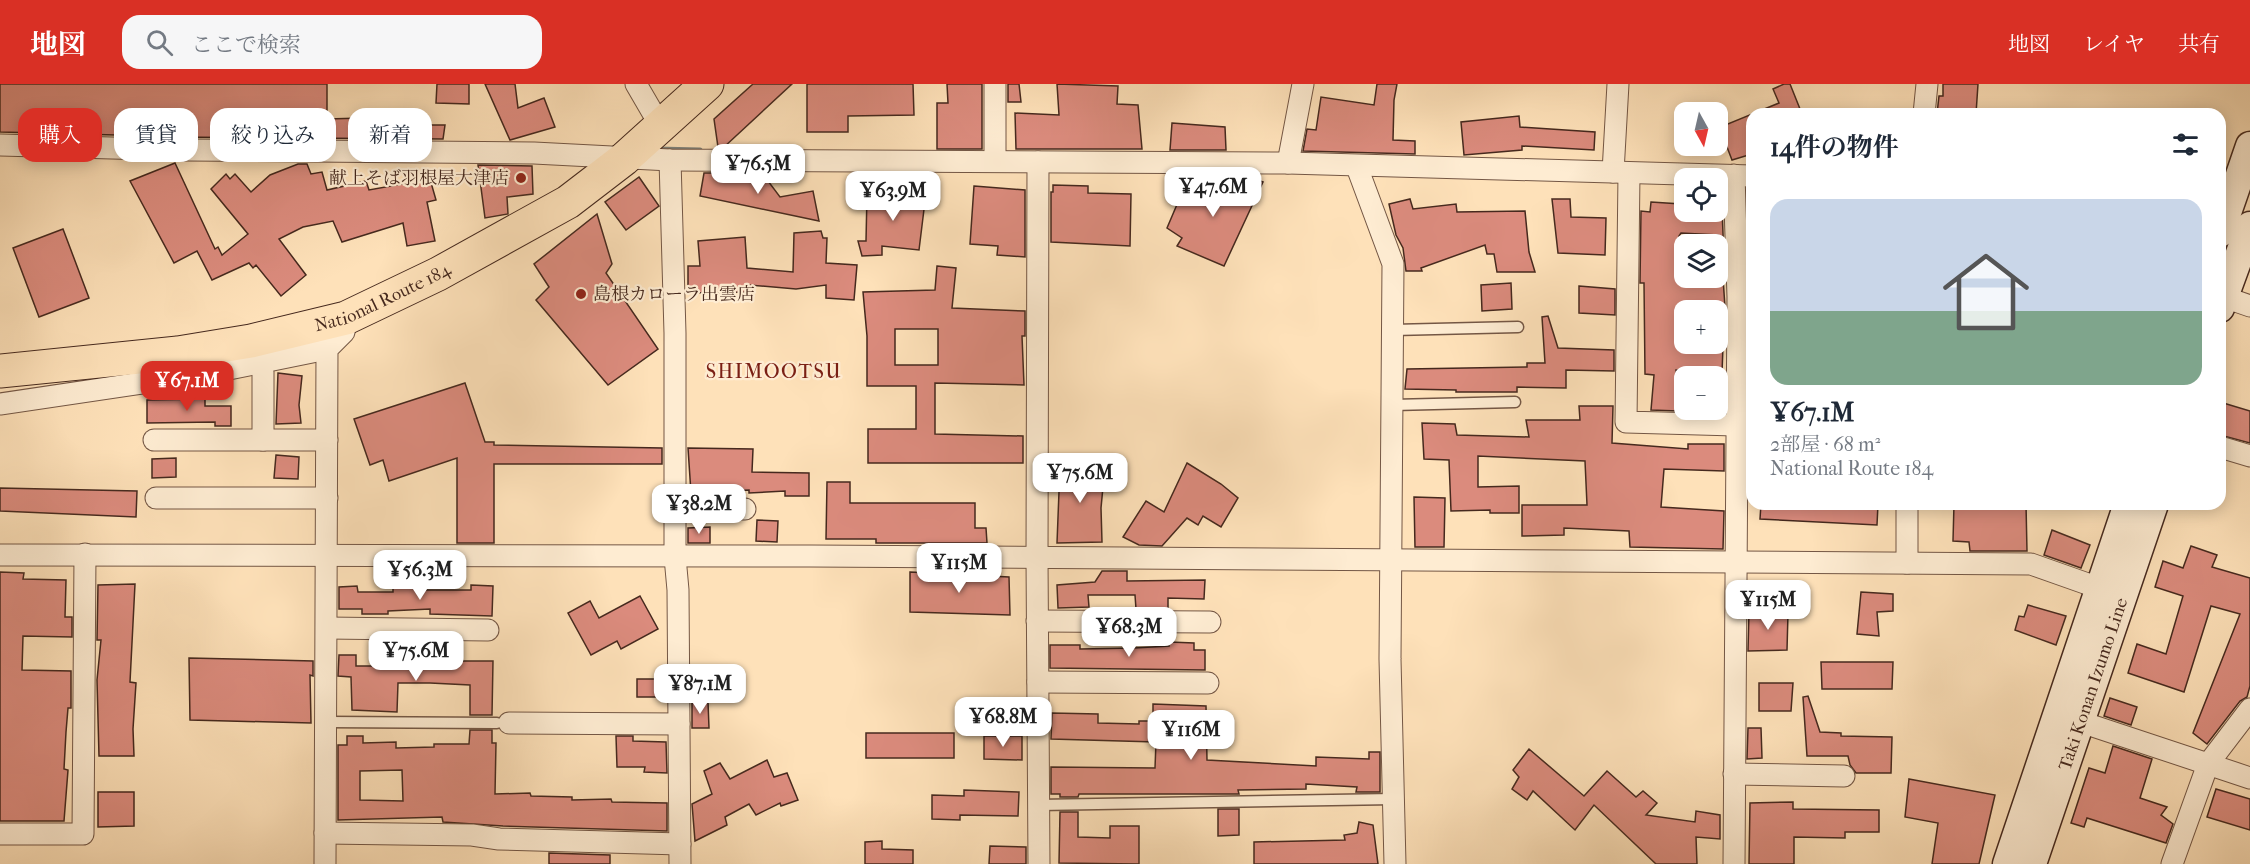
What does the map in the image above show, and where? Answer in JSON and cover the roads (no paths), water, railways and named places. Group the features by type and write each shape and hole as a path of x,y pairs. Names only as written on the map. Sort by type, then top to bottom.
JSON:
{"highway":[{"name":"National Route 184","path":"0,371 178,353 251,341 346,318 438,274 559,207 624,159 707,84"}],"main road":[{"path":"2226,199 2230,177 2250,146"},
{"path":"2231,304 2250,226"},
{"name":"Taki Konan Izumo Line","path":"2007,864 2126,510"},
{"name":"Taki Konan Izumo Line","path":"2032,864 2152,510"}],"street":[{"path":"636,84 661,127"},
{"path":"995,84 995,161"},
{"path":"1618,84 1626,422 1735,425"},
{"path":"1925,108 1927,84"},
{"path":"1288,163 1296,86"},
{"path":"0,145 186,150 534,153 670,160 1288,163 1495,167 1743,176 1735,425 1734,864"},
{"path":"325,833 472,834 499,839 680,854 678,591 675,557 675,333 670,160"},
{"path":"1038,162 1036,558 1039,864"},
{"path":"1357,166 1393,264 1390,659 1395,864"},
{"path":"0,404 209,373 327,348 344,332 346,318"},
{"path":"325,864 327,348"},
{"path":"263,372 263,440"},
{"path":"154,440 327,440"},
{"path":"2226,449 2250,456"},
{"path":"156,498 327,498"},
{"path":"675,508 745,509"},
{"path":"1907,510 1907,563"},
{"path":"0,834 83,834 85,554"},
{"path":"0,555 2031,564 2099,588"},
{"path":"1037,621 1210,622"},
{"path":"327,628 488,630"},
{"path":"1038,682 1208,683"},
{"path":"2172,864 2208,764 2250,709"},
{"path":"2080,722 2250,778"},
{"path":"503,723 679,724"},
{"path":"1734,774 1844,776"}],"lane":[{"path":"1393,330 1518,327"},
{"path":"1393,405 1515,402"},
{"path":"326,722 503,723"},
{"path":"1039,805 1394,799"}],"waterway":[{"path":"656,149 700,150"}],"place":[{"name":"献上そば羽根屋大津店","path":"521,178"},
{"name":"島根カローラ出雲店","path":"581,294"}],"district":[{"name":"SHIMOOTSU","path":"774,371"}]}
